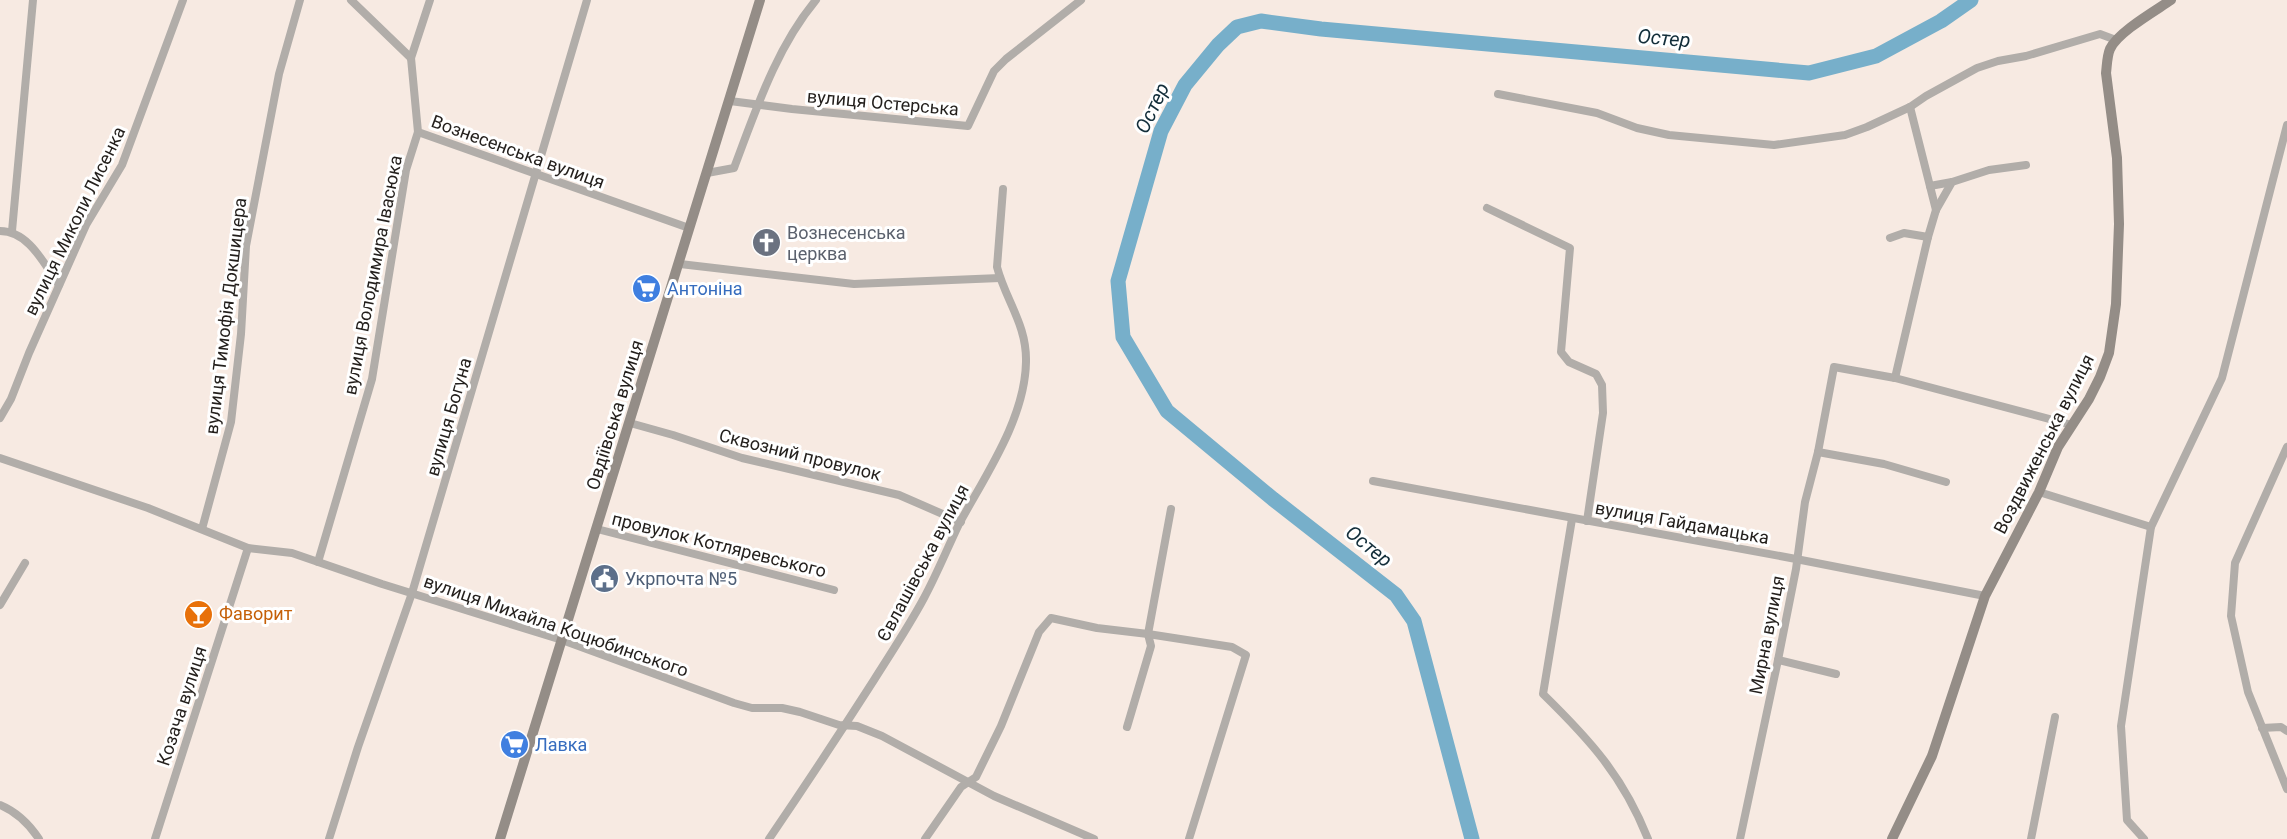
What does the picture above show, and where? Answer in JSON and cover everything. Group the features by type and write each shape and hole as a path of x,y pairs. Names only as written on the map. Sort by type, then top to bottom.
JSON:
{"street":[{"path":"12,231 33,0"},
{"name":"вулиця Миколи Лисенка","path":"0,418 11,399 86,225 122,165 183,0"},
{"name":"вулиця Тимофія Докшицера","path":"202,529 231,422 241,334 246,246 279,74 300,0"},
{"path":"351,0 411,58 430,0"},
{"name":"вулиця Богуна","path":"330,839 358,747 412,593 587,0"},
{"name":"Овдіївська вулиця","path":"500,839 760,0"},
{"path":"707,173 734,168 758,105 785,46 816,0"},
{"name":"вулиця Остерська","path":"730,101 968,126 994,71 1081,0"},
{"path":"1498,94 1587,111 1637,128 1669,135 1774,146 1845,135 1910,107 1967,74 1998,61 2100,34 2116,40 2171,0"},
{"name":"Воздвиженська вулиця","path":"1892,839 1932,756 1985,596 2039,492 2058,447 2100,377 2109,353 2119,258 2119,191 2106,73 2110,50 2116,40"},
{"name":"Вознесенська вулиця","path":"411,58 418,132 689,228"},
{"path":"1910,107 1936,210"},
{"path":"2144,839 2127,820 2121,726 2151,527 2222,378 2287,125"},
{"name":"вулиця Володимира Івасюка","path":"318,562 372,379 406,170 418,132"},
{"path":"1930,186 1952,182 1989,170 2026,165"},
{"path":"1952,182 1936,210 1928,237 1895,378 2072,425"},
{"name":"Євлашівська вулиця","path":"769,839 845,726 924,598 1005,440 1025,380 1026,360 1024,338 1017,315 997,267 1003,189"},
{"path":"1487,208 1570,248 1561,352 1569,362 1596,374 1602,385 1603,413 1587,521"},
{"path":"0,231 12,231 27,240 59,285"},
{"path":"1890,238 1905,233 1928,237"},
{"path":"680,264 854,284 1000,278"},
{"name":"Мирна вулиця","path":"1740,839 1778,660 1805,502 1818,452 1834,367 1895,378"},
{"name":"Сквозний провулок","path":"630,423 742,458 898,495 961,522"},
{"path":"2287,447 2235,563 2231,616 2248,692 2287,789"},
{"path":"1818,452 1884,464 1946,482"},
{"name":"вулиця Михайла Коцюбинського","path":"0,458 148,508 248,548 292,553 562,640 734,704 752,708 782,708 845,726 857,726 882,736 994,796 1094,839"},
{"name":"вулиця Гайдамацька","path":"1373,482 1985,596"},
{"path":"2039,492 2151,527"},
{"path":"1127,727 1151,646 1149,634 1171,509"},
{"path":"1572,519 1543,694 1581,731 1604,758 1622,784 1648,839"},
{"name":"провулок Котляревського","path":"597,529 834,590"},
{"name":"Козача вулиця","path":"155,839 248,548"},
{"path":"0,605 25,563"},
{"path":"925,839 961,787 976,777 1039,632 1051,618 1097,628 1232,647 1246,655 1189,839"},
{"path":"1778,660 1836,674"},
{"path":"2031,839 2055,717"},
{"path":"2262,728 2281,727 2287,731"},
{"path":"0,805 11,810 31,827 39,839"}],"waterway":[{"name":"Остер","path":"1472,839 1414,621 1396,595 1273,499 1167,411 1123,337 1118,281 1161,131 1185,85 1218,45 1237,27 1261,21 1321,29 1809,73 1876,56 1941,21 1971,0"}],"place":[{"name":"Вознесенська церква","path":"766,243"},
{"name":"Антоніна","path":"646,289"},
{"name":"Укрпочта №5","path":"604,579"},
{"name":"Фаворит","path":"198,614"},
{"name":"Лавка","path":"514,745"}]}
